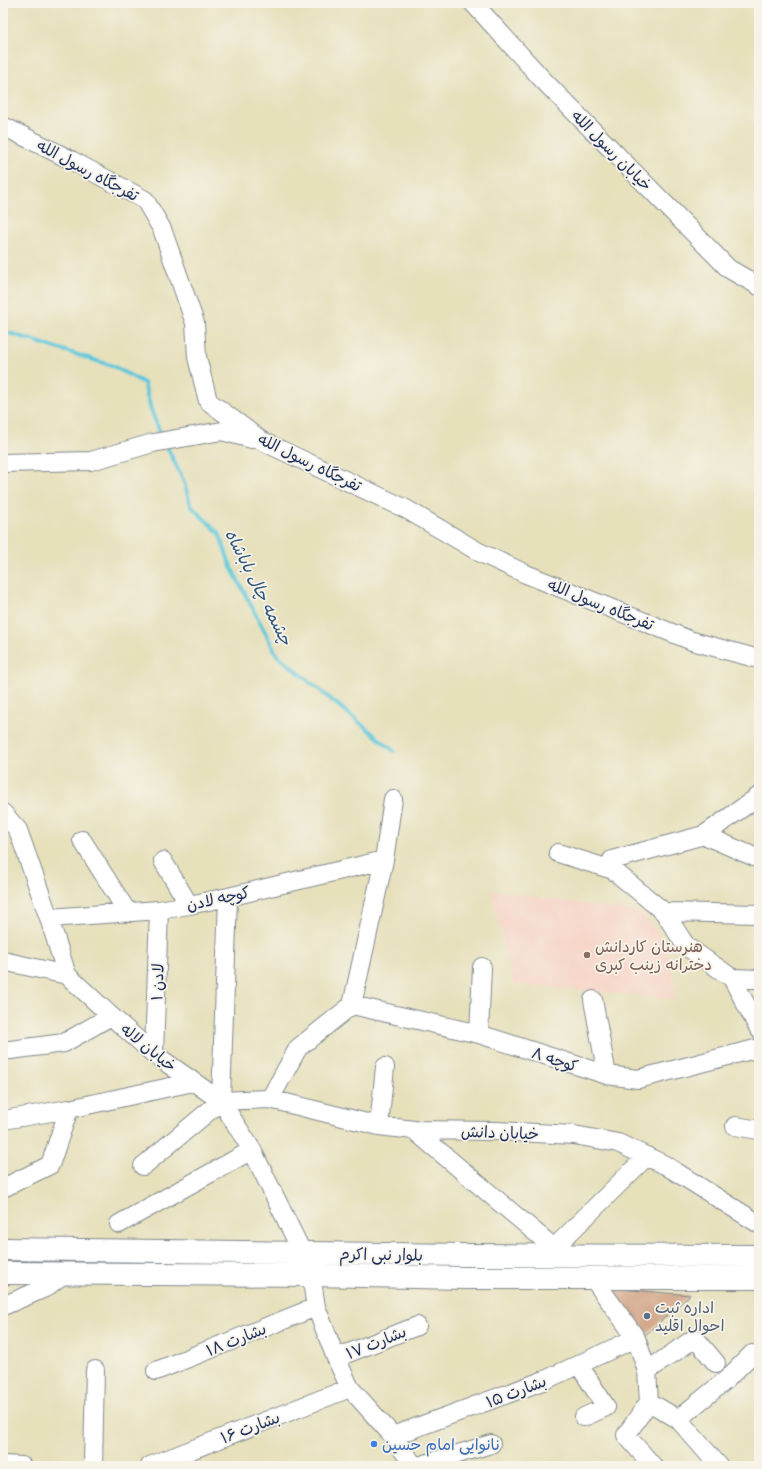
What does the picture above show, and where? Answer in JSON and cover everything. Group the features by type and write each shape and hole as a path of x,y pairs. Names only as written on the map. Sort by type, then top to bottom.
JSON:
{"main road":[{"name":"بلوار نبی اکرم","path":"3,1249 465,1255 556,1252 759,1256"},
{"path":"465,1255 466,1278"},
{"name":"بلوار نبی اکرم","path":"3,1273 311,1275 466,1278 759,1278"}],"street":[{"name":"خیابان رسول الله","path":"474,3 543,80 729,269 759,286"},
{"name":"تفرجگاه رسول الله","path":"3,126 145,200 162,229 195,323 197,357 208,401 262,441 406,509 479,552 526,574 692,641 759,659"},
{"path":"3,463 91,460 153,443 222,431 262,441"},
{"path":"613,870 612,860 704,835 759,796"},
{"path":"270,1099 298,1048 352,1005 384,860 393,800"},
{"name":"خیابان لاله","path":"3,813 18,830 67,975 154,1054 221,1101 252,1150 302,1252"},
{"path":"704,835 759,859"},
{"path":"82,840 128,913"},
{"path":"558,853 613,870 664,912 686,946 732,978 759,1029"},
{"name":"کوچه لادن","path":"49,918 128,913 189,905 384,860"},
{"path":"163,861 189,905"},
{"path":"143,1166 221,1101 228,897"},
{"name":"لادن ۱","path":"154,1054 159,910"},
{"path":"664,912 759,914"},
{"path":"3,961 67,975"},
{"path":"479,1034 482,967"},
{"path":"732,978 759,979"},
{"path":"593,1000 607,1075"},
{"name":"کوچه ۸","path":"352,1005 479,1034 607,1075 638,1079 759,1048"},
{"path":"3,1051 64,1043 111,1016"},
{"path":"379,1126 385,1066"},
{"path":"3,1120 193,1082"},
{"name":"خیابان دانش","path":"221,1101 270,1099 379,1126 414,1130 496,1131 574,1135 618,1143 665,1165 759,1224"},
{"path":"3,1188 50,1165 69,1108"},
{"path":"736,1126 759,1130"},
{"path":"414,1130 556,1252 647,1156"},
{"path":"119,1224 252,1150"},
{"path":"3,1306 45,1288 64,1274"},
{"path":"311,1275 316,1307 336,1358 350,1388 393,1436 414,1466"},
{"path":"592,1277 636,1338 647,1371 649,1402 626,1435 653,1466"},
{"name":"بشارت ۱۸","path":"156,1371 316,1307"},
{"name":"بشارت ۱۷","path":"336,1358 417,1326"},
{"name":"بشارت ۱۵","path":"393,1436 545,1380 636,1338"},
{"path":"647,1371 695,1338 716,1363"},
{"path":"678,1419 726,1380 752,1354 759,1359"},
{"path":"579,1365 606,1407 584,1417"},
{"path":"93,1466 95,1370"},
{"name":"بشارت ۱۶","path":"150,1466 350,1388"},
{"path":"649,1402 678,1419 719,1466"},
{"path":"418,1466 491,1444"},
{"path":"3,1465 22,1466"}],"shaded area":[{"name":"هنرستان کاردانش دخترانه زینب کبری","path":"491,890 642,913 664,942 672,968 676,999 513,984"}],"building":[{"name":"اداره ثبت احوال اقلید","path":"607,1288 690,1295 644,1336"}],"waterway":[{"name":"چشمه چال باباشاه","path":"3,331 113,366 144,383 151,410 162,437"},
{"name":"چشمه چال باباشاه","path":"166,445 184,482 191,506 219,533 231,567 277,655 394,751"}],"place":[{"name":"هنرستان کاردانش دخترانه زینب کبری","path":"587,955"},
{"name":"اداره ثبت احوال اقلید","path":"647,1316"},
{"name":"نانوایی امام حسین","path":"374,1444"}]}
